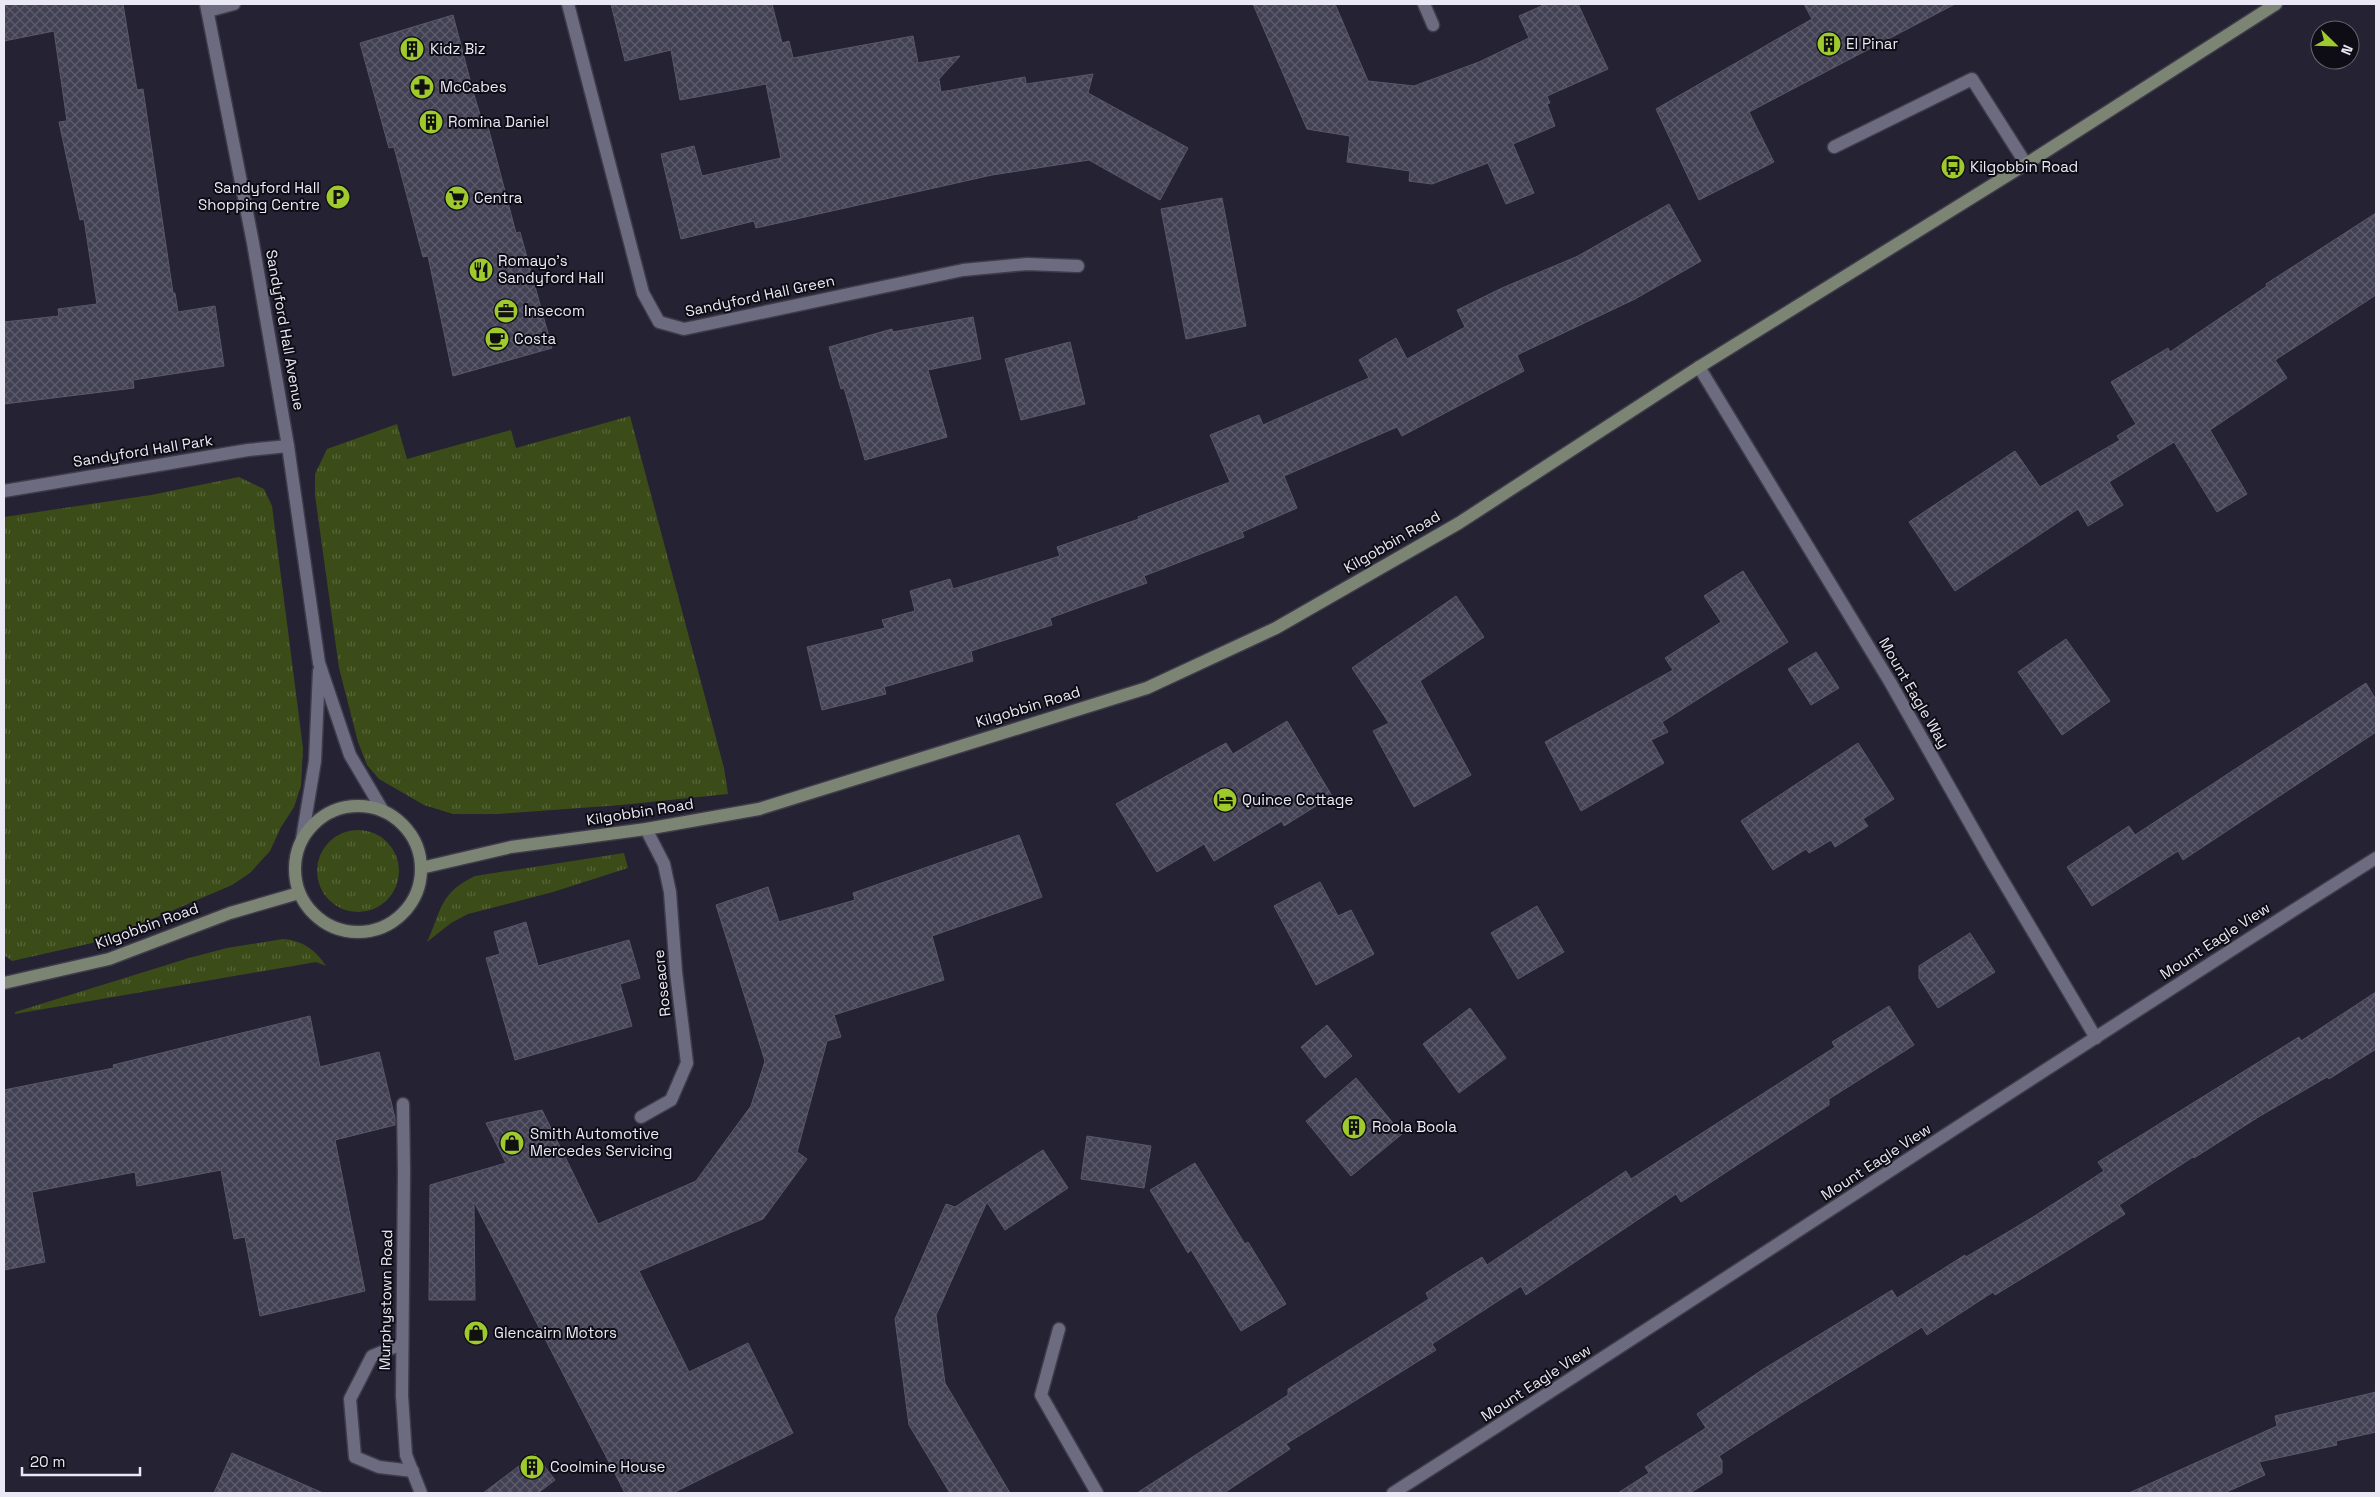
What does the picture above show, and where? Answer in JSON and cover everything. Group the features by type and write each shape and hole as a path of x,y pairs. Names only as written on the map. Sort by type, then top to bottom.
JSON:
{"street":[{"path":"207,8 234,4"},
{"name":"Sandyford Hall Green","path":"568,4 643,292 659,322 684,329 963,270 1026,264 1078,266"},
{"path":"1424,4 1433,25"},
{"name":"Kilgobbin Road","path":"421,868 511,846 646,829 758,809 1147,688 1276,628 1451,528 1699,367 2026,164 2276,4"},
{"name":"Sandyford Hall Avenue","path":"207,8 253,243 288,446 319,663 315,762 302,839"},
{"path":"1834,147 1972,79 2026,164"},
{"name":"Mount Eagle Way","path":"1699,367 1890,682 1993,864 2096,1038"},
{"name":"Sandyford Hall Park","path":"4,491 248,450 288,446"},
{"name":"Sandyford Hall Avenue","path":"319,663 350,755 383,811"},
{"path":"362,806 383,811 399,821 413,838 421,868 418,890 407,909 391,924 372,931 350,932 330,927 312,914 299,893 294,871 295,860 302,839 322,817 343,807 362,806"},
{"name":"Roseacre","path":"641,1117 671,1100 687,1063 676,972 670,892 664,864 646,829"},
{"name":"Mount Eagle View","path":"1393,1493 1666,1320 2096,1038 2376,858"},
{"name":"Kilgobbin Road","path":"4,983 109,959 230,913 299,893"},
{"name":"Murphystown Road","path":"403,1104 402,1396 406,1455 421,1493"},
{"path":"1059,1329 1041,1395 1097,1493"},
{"path":"402,1344 372,1356 350,1399 355,1457 380,1467 413,1472"}],"green space":[{"path":"630,416 724,768 728,794 621,805 498,814 453,814 424,805 379,779 367,765 358,742 339,668 315,495 315,474 327,449 397,424 407,459 511,430 516,448"},
{"path":"239,477 264,489 272,506 303,748 301,786 294,807 281,827 270,851 250,873 232,885 101,941 12,961 4,955 4,517 151,495"},
{"path":"358,830 374,833 387,842 396,855 399,871 396,887 387,900 374,909 358,912 342,909 329,900 320,887 317,871 320,855 329,842 342,833"},
{"path":"624,853 628,868 553,892 468,914 451,923 427,942 443,903 448,896 463,882 475,876"},
{"path":"283,939 296,941 308,947 318,955 326,966 316,962 15,1014 15,1012 189,958 227,948"}],"building":[{"path":"4,4 123,4 137,90 143,89 173,293 175,293 178,312 215,306 224,366 133,380 134,388 4,404 4,322 59,316 58,309 97,304 84,219 80,220 59,122 67,121 54,31 4,41"},
{"path":"611,4 772,4 782,43 789,41 793,58 913,36 918,63 960,56 939,79 941,92 1025,77 1026,84 1093,74 1088,93 1188,148 1160,200 1089,160 992,175 756,228 754,221 681,239 661,154 694,146 702,176 781,158 766,84 680,100 671,50 625,61"},
{"path":"1253,4 1335,4 1368,81 1414,86 1479,62 1529,38 1519,16 1546,4 1578,4 1608,69 1547,96 1550,103 1547,104 1555,126 1513,144 1534,193 1506,204 1488,163 1432,184 1409,181 1410,171 1347,162 1350,136 1307,129"},
{"path":"1804,4 1955,4 1749,112 1774,162 1699,200 1656,109 1812,19"},
{"path":"453,15 474,95 483,124 487,123 516,233 520,232 552,348 453,376 428,256 423,257 394,147 389,148 360,43"},
{"path":"1222,198 1246,326 1186,339 1161,209"},
{"path":"1669,204 1701,261 1635,299 1517,355 1524,371 1402,436 1397,427 1284,476 1297,508 1242,532 1244,537 1144,576 1147,583 1050,618 1052,625 971,651 973,661 884,687 886,694 822,710 807,647 885,628 882,620 915,611 910,591 950,579 953,589 1060,556 1057,547 1139,519 1138,517 1230,482 1210,435 1259,415 1263,425 1369,378 1359,360 1396,338 1407,359 1465,327 1457,310 1502,288 1578,256"},
{"path":"2376,213 2376,295 2275,360 2287,378 2210,430 2247,494 2217,512 2174,442 2109,482 2123,505 2088,526 2078,509 1955,591 1909,522 2015,451 2040,487 2120,440 2117,436 2136,424 2111,382 2168,348 2170,352 2267,286 2266,284"},
{"path":"973,317 981,359 928,370 947,437 865,460 844,388 841,389 829,347 892,329 893,332"},
{"path":"1070,342 1085,404 1021,420 1005,359"},
{"path":"1743,571 1788,642 1662,722 1668,732 1651,740 1664,763 1581,811 1545,742 1673,670 1665,658 1721,622 1704,596"},
{"path":"1456,596 1484,637 1420,681 1471,775 1414,807 1373,731 1389,723 1352,668"},
{"path":"2066,639 2110,701 2062,735 2018,672"},
{"path":"1816,652 1839,688 1811,705 1788,669"},
{"path":"2366,683 2376,700 2376,732 2183,860 2178,851 2092,906 2067,867 2129,826 2135,835"},
{"name":"Quince Cottage","path":"1287,721 1332,796 1284,826 1282,821 1214,861 1204,844 1157,872 1116,804 1226,743 1233,754"},
{"path":"1858,743 1894,799 1863,819 1868,826 1835,847 1831,840 1809,853 1806,849 1773,870 1741,821"},
{"path":"1019,835 1042,897 932,936 944,980 834,1015 841,1037 827,1041 797,1152 807,1159 763,1219 639,1271 689,1372 748,1343 793,1433 673,1493 625,1493 474,1202 475,1300 429,1300 430,1185 506,1163 486,1123 542,1110 598,1224 696,1181 751,1106 765,1061 716,905 768,887 779,922 855,900 853,893"},
{"path":"1320,882 1338,916 1351,910 1374,954 1316,985 1274,906"},
{"path":"1537,906 1564,952 1518,979 1491,933"},
{"path":"526,922 538,966 629,940 640,978 620,984 632,1026 515,1060 486,958 500,954 494,932"},
{"path":"1970,933 1995,972 1938,1008 1919,978 1919,966"},
{"path":"2376,992 2376,1049 2329,1079 2327,1077 2260,1116 2119,1205 2125,1214 2062,1254 1995,1295 1993,1292 1927,1335 1922,1327 1785,1413 1719,1456 1722,1461 1722,1473 1690,1493 1618,1493 1649,1473 1645,1467 1706,1428 1697,1414 1762,1370 1892,1290 1897,1298 1965,1255 1966,1257 2033,1217 2104,1171 2098,1162 2299,1037 2301,1041"},
{"path":"1889,1006 1914,1045 1829,1099 1829,1105 1681,1202 1676,1194 1526,1295 1521,1286 1432,1344 1436,1350 1286,1444 1290,1449 1224,1493 1137,1493 1288,1395 1288,1389 1429,1299 1426,1293 1453,1275 1482,1257 1487,1265 1626,1171 1631,1179 1835,1047 1832,1042"},
{"path":"1470,1008 1506,1058 1459,1093 1423,1044"},
{"path":"310,1016 320,1067 379,1052 395,1118 395,1125 335,1140 365,1291 260,1316 245,1237 234,1239 221,1170 137,1186 135,1172 32,1192 45,1262 4,1270 4,1090 114,1068 113,1065"},
{"path":"1327,1025 1352,1056 1325,1078 1301,1047"},
{"name":"Roola Boola","path":"1356,1078 1402,1134 1351,1176 1306,1121"},
{"path":"1087,1136 1151,1146 1144,1188 1081,1179"},
{"path":"1043,1150 1068,1188 1005,1230 987,1202 936,1315 945,1383 1010,1493 950,1493 909,1425 895,1319 946,1204 955,1207"},
{"path":"1195,1163 1245,1244 1248,1242 1286,1304 1241,1331 1191,1250 1188,1253 1150,1190"},
{"path":"2376,1392 2376,1432 2336,1441 2337,1445 2259,1462 2265,1475 2224,1493 2129,1493 2277,1426 2275,1416"},
{"path":"232,1453 323,1493 214,1493"},
{"name":"Coolmine House","path":"535,1454 555,1480 538,1493 483,1493"}],"place":[{"name":"El Pinar","path":"1829,44"},
{"name":"Kidz Biz","path":"412,49"},
{"name":"McCabes","path":"422,87"},
{"name":"Romina Daniel","path":"431,122"},
{"name":"Kilgobbin Road","path":"1953,167"},
{"name":"Sandyford Hall Shopping Centre","path":"338,197"},
{"name":"Centra","path":"457,198"},
{"name":"Romayo's Sandyford Hall","path":"481,270"},
{"name":"Insecom","path":"506,311"},
{"name":"Costa","path":"497,339"},
{"name":"Quince Cottage","path":"1225,800"},
{"name":"Roola Boola","path":"1354,1127"},
{"name":"Smith Automotive Mercedes Servicing","path":"512,1143"},
{"name":"Glencairn Motors","path":"476,1333"},
{"name":"Coolmine House","path":"532,1467"}]}
